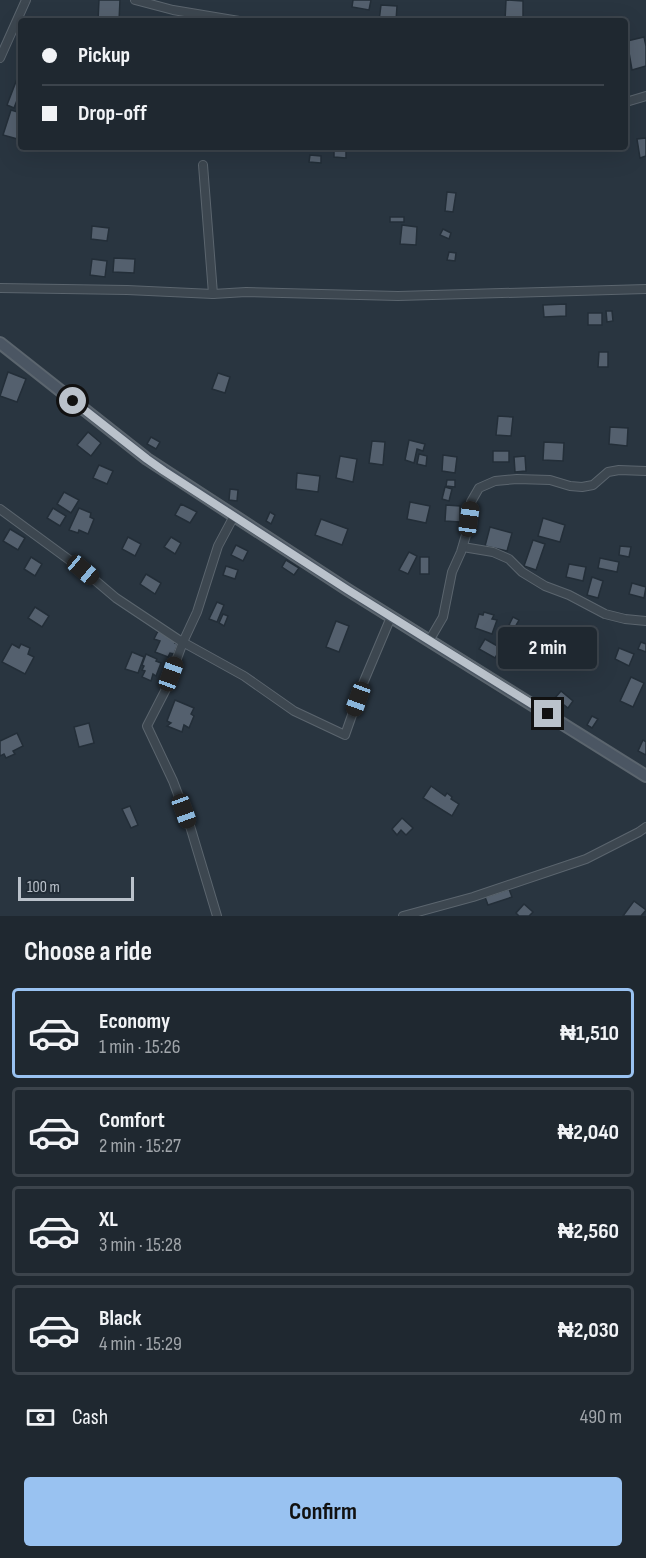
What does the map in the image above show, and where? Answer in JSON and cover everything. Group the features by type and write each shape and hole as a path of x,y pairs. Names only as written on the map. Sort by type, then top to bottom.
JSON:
{"main road":[{"path":"0,343 147,459 391,617 646,776"}],"street":[{"path":"0,58 26,0"},
{"path":"135,0 173,10 221,18"},
{"path":"628,101 646,96"},
{"path":"203,165 213,294"},
{"path":"0,288 398,296 646,289"},
{"path":"429,641 443,617 452,572 466,535 471,502 479,488 495,481 518,479 550,480 582,487 593,485 608,472 646,471"},
{"path":"0,509 83,570 116,598 183,642 244,676 294,711 345,735 364,681 391,617"},
{"path":"217,916 173,781 147,726 165,691 197,612 218,546 234,516"},
{"path":"463,547 493,552 508,559 522,572 545,586 569,595 605,614 646,621"},
{"path":"403,916 473,897 586,859 646,827"}],"building":[{"path":"99,0 120,0 119,18 98,18"},
{"path":"353,0 371,0 369,10 352,7"},
{"path":"506,0 523,1 523,18 505,18"},
{"path":"381,5 397,6 396,18 379,18"},
{"path":"644,37 646,66 632,70 628,41"},
{"path":"18,79 18,98 14,108 7,105"},
{"path":"11,110 18,112 18,139 3,135"},
{"path":"646,138 646,156 640,158 637,139"},
{"path":"334,150 346,150 346,158 334,157"},
{"path":"310,155 321,156 321,163 309,162"},
{"path":"447,192 456,193 453,212 445,211"},
{"path":"390,217 404,217 404,222 390,222"},
{"path":"402,225 417,227 416,245 400,244"},
{"path":"92,226 109,228 107,241 91,239"},
{"path":"443,229 451,233 449,239 440,235"},
{"path":"449,252 456,253 455,261 447,260"},
{"path":"114,258 135,259 134,273 113,272"},
{"path":"92,259 107,261 105,277 90,275"},
{"path":"566,304 566,316 544,317 543,305"},
{"path":"606,311 612,311 613,321 607,322"},
{"path":"588,313 602,313 602,325 588,325"},
{"path":"599,352 608,352 608,367 598,367"},
{"path":"8,372 26,379 17,402 0,396"},
{"path":"218,373 230,377 225,393 212,389"},
{"path":"498,416 513,417 511,436 496,435"},
{"path":"610,427 628,428 627,446 609,444"},
{"path":"88,432 101,443 91,456 77,445"},
{"path":"151,437 160,442 156,449 147,444"},
{"path":"409,440 425,444 423,451 417,449 414,463 405,460"},
{"path":"372,441 385,442 383,465 369,463"},
{"path":"544,442 564,443 563,461 543,460"},
{"path":"493,451 509,451 509,462 493,462"},
{"path":"419,454 427,456 426,466 417,464"},
{"path":"443,455 457,457 455,473 442,471"},
{"path":"340,456 357,459 353,482 336,478"},
{"path":"525,456 526,471 515,472 514,457"},
{"path":"99,465 113,471 107,484 93,478"},
{"path":"297,473 320,476 318,492 296,489"},
{"path":"447,480 455,480 455,487 446,486"},
{"path":"445,487 452,489 449,501 442,499"},
{"path":"230,489 238,490 237,501 229,500"},
{"path":"64,492 79,500 71,513 57,504"},
{"path":"410,502 430,506 426,523 407,519"},
{"path":"181,504 197,512 190,523 175,515"},
{"path":"446,505 460,506 460,522 445,521"},
{"path":"53,508 66,516 60,526 47,518"},
{"path":"79,508 91,513 90,517 94,519 88,534 79,530 78,533 69,530"},
{"path":"270,512 275,515 271,524 266,521"},
{"path":"543,518 565,525 560,542 538,536"},
{"path":"321,519 348,529 342,545 315,535"},
{"path":"490,527 512,533 507,551 485,546"},
{"path":"10,529 25,538 18,550 3,541"},
{"path":"128,537 141,544 135,556 122,549"},
{"path":"171,537 181,543 175,554 164,547"},
{"path":"533,540 545,544 536,570 524,566"},
{"path":"236,545 248,551 243,561 231,555"},
{"path":"620,546 631,547 629,557 619,555"},
{"path":"409,552 417,556 408,574 399,570"},
{"path":"31,557 42,564 35,576 24,569"},
{"path":"420,557 429,557 429,574 420,574"},
{"path":"600,558 619,562 617,572 598,568"},
{"path":"286,560 299,568 294,575 282,567"},
{"path":"569,564 586,567 583,581 566,577"},
{"path":"226,566 238,570 235,579 223,575"},
{"path":"146,574 161,583 155,594 140,584"},
{"path":"592,577 603,581 598,598 587,595"},
{"path":"632,583 646,587 644,598 629,594"},
{"path":"217,602 224,605 217,622 209,619"},
{"path":"35,607 49,616 42,627 28,618"},
{"path":"484,612 494,615 492,619 497,620 492,634 475,628 479,614 483,615"},
{"path":"223,614 228,616 224,626 219,623"},
{"path":"513,617 519,620 515,627 509,625"},
{"path":"336,621 349,626 339,652 326,647"},
{"path":"521,626 529,630 524,640 516,636"},
{"path":"158,631 177,640 175,643 178,644 174,654 170,653 168,657 155,652 160,641 154,639"},
{"path":"566,633 581,639 578,647 563,641"},
{"path":"485,639 501,648 495,658 479,649"},
{"path":"585,642 596,646 593,653 583,650"},
{"path":"641,642 646,644 646,652 638,649"},
{"path":"12,644 19,648 21,644 30,648 28,654 34,657 25,674 2,662"},
{"path":"507,648 524,658 517,669 501,659"},
{"path":"619,648 634,654 629,666 615,659"},
{"path":"132,652 144,657 138,673 125,669"},
{"path":"146,654 161,663 156,676 153,674 151,681 142,677 145,671 142,670 144,666 142,665"},
{"path":"631,677 644,683 633,707 620,701"},
{"path":"561,691 573,701 568,708 555,698"},
{"path":"175,700 194,708 191,714 194,716 189,728 184,725 182,732 167,726 171,723 167,721"},
{"path":"592,716 598,719 592,728 587,725"},
{"path":"89,723 94,743 79,747 74,727"},
{"path":"17,733 23,746 13,751 15,754 6,758 4,754 0,756 0,741"},
{"path":"643,740 646,742 646,755 638,751"},
{"path":"431,786 445,796 447,793 459,804 452,816 423,798"},
{"path":"130,806 138,825 131,828 122,809"},
{"path":"402,818 413,828 406,835 401,830 397,835 392,829"},
{"path":"509,889 512,897 488,905 485,897"},
{"path":"634,901 646,910 641,916 623,916"},
{"path":"524,904 533,912 529,916 519,916 516,913"}],"route":[{"path":"73,401 164,471 348,590 548,714"}]}
